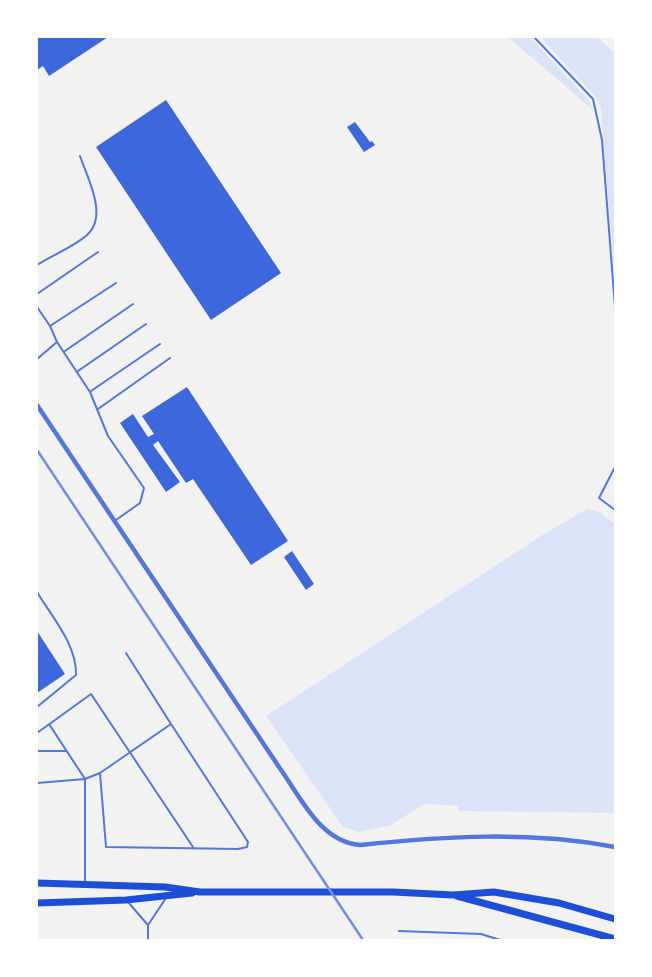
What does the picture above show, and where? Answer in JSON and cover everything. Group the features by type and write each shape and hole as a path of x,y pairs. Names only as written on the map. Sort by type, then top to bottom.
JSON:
{"highway":[{"path":"37,883 165,887 200,892 380,892 453,895 494,892 527,896 615,919"},
{"path":"37,903 167,898 200,892"},
{"path":"453,895 615,939"}],"street":[{"path":"37,405 279,767 320,824 335,838 360,845 435,837 513,837 615,847"}],"lane":[{"path":"534,37 593,99 602,140 615,307"},
{"path":"37,265 88,235 95,224 95,201 80,156"},
{"path":"37,294 97,252"},
{"path":"50,326 116,283"},
{"path":"64,352 133,304"},
{"path":"37,307 90,392 108,436 144,488 140,503 115,521"},
{"path":"77,371 146,324"},
{"path":"37,359 57,342"},
{"path":"90,392 160,344"},
{"path":"98,410 170,358"},
{"path":"615,467 599,498 615,510"},
{"path":"37,592 72,650 76,664 76,675 37,707"},
{"path":"100,773 106,847 238,849 249,845 126,653"},
{"path":"37,733 90,694 193,847"},
{"path":"49,724 85,779 85,883"},
{"path":"37,783 85,779 100,773 171,724"},
{"path":"37,751 67,751"},
{"path":"148,940 148,925 167,898"},
{"path":"126,900 148,925"},
{"path":"399,931 481,934 500,940"}],"shaded area":[{"path":"508,37 530,37 589,100 592,109"},
{"path":"540,37 597,37 615,53 615,280 601,108 596,97"},
{"path":"588,509 600,512 615,524 615,813 459,811 458,806 424,804 391,825 359,832 343,827 266,716 550,530"}],"building":[{"path":"37,37 108,37 49,76 43,66 37,70"},
{"path":"166,100 281,273 211,320 96,147"},
{"path":"355,122 375,145 364,152 347,127"},
{"path":"187,387 288,541 251,565 193,479 186,483 158,441 153,445 180,482 166,492 120,423 133,414 148,437 154,434 142,416"},
{"path":"292,551 314,584 306,590 284,557"},
{"path":"37,631 65,674 37,693"}],"railway":[{"path":"37,450 363,940"}]}
